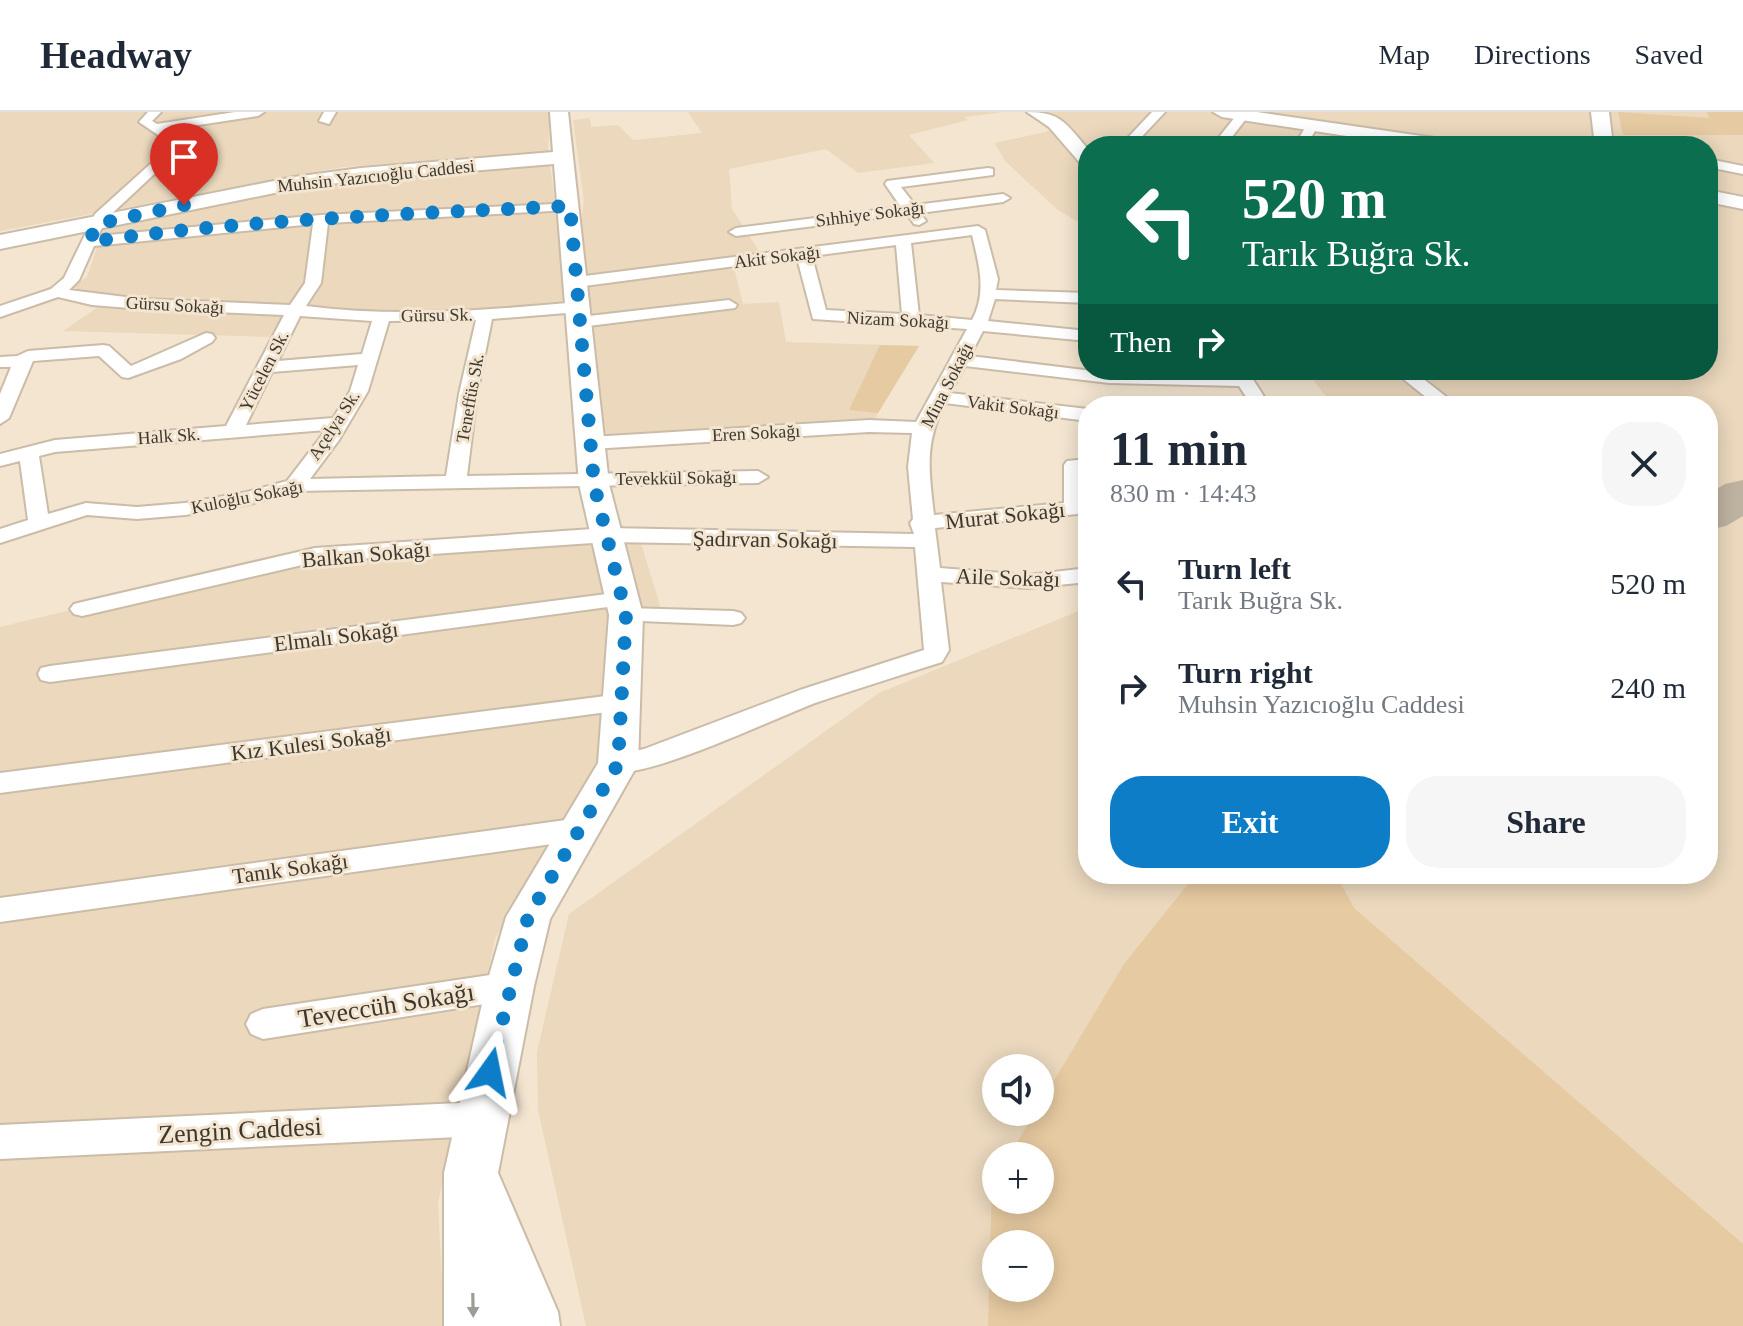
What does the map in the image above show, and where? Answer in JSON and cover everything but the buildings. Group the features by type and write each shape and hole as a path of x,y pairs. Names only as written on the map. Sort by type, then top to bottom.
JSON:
{"main road":[{"path":"473,1326 471,1173 510,986 528,917 618,764 624,607 594,479 560,112"},
{"path":"1036,112 1055,123 1078,149"},
{"path":"1222,112 1360,136"},
{"path":"1600,112 1603,136"},
{"name":"Muhsin Yazıcıoğlu Caddesi","path":"0,242 95,227 229,195 348,175 565,155"},
{"path":"1718,198 1743,203"},
{"name":"Muhsin Yazıcıoğlu Caddesi","path":"0,235 95,227"},
{"path":"471,1173 529,1312 531,1326"}],"street":[{"path":"0,312 57,292 71,280 95,227 174,150 169,137 145,122 155,112"},
{"path":"155,128 259,112"},
{"path":"222,129 252,127 259,112"},
{"path":"1136,136 1159,112"},
{"path":"1226,136 1243,115"},
{"path":"1306,136 1312,126"},
{"path":"1718,152 1731,152"},
{"path":"1718,165 1743,170"},
{"path":"930,236 892,184 988,172"},
{"name":"Sıhhiye Sokağı","path":"736,232 1003,198"},
{"path":"95,227 165,232 321,219 570,206"},
{"name":"Yücelen Sk.","path":"233,431 295,310 313,283 321,219"},
{"name":"Akit Sokağı","path":"578,304 804,254 978,230"},
{"name":"Mina Sokağı","path":"618,764 648,758 809,696 933,656 937,650 922,532 918,467 922,428 985,312 990,279 978,230"},
{"path":"903,240 911,319"},
{"name":"Nizam Sokağı","path":"804,254 819,315 911,319 1078,335"},
{"name":"Gürsu Sokağı","path":"57,292 92,300 142,304 295,310"},
{"path":"987,294 1078,298"},
{"path":"578,304 729,305"},
{"name":"Gürsu Sk.","path":"295,310 342,316 485,315 578,304"},
{"name":"Teneffüs Sk.","path":"456,481 468,394 485,315"},
{"name":"Açelya Sk.","path":"294,485 359,391 382,316"},
{"path":"0,418 22,361 28,356 103,350 128,373 175,355 206,338"},
{"path":"266,367 369,359"},
{"name":"Vakit Sokağı","path":"959,360 1078,374"},
{"path":"0,362 22,361"},
{"path":"1414,380 1436,396"},
{"name":"Vakit Sokağı","path":"939,397 1078,414"},
{"name":"Halk Sk.","path":"2,455 29,453 55,446 339,423"},
{"name":"Eren Sokağı","path":"591,443 869,426 922,428"},
{"path":"29,453 39,522"},
{"path":"1078,465 1074,465 1078,486"},
{"name":"Tevekkül Sokağı","path":"594,479 758,477"},
{"name":"Kuloğlu Sokağı","path":"0,536 86,509 137,513 185,509 250,498 294,485 594,479"},
{"name":"Murat Sokağı","path":"922,532 1078,508"},
{"name":"Şadırvan Sokağı","path":"607,535 922,532"},
{"name":"Balkan Sokağı","path":"82,609 315,555 607,535"},
{"name":"Aile Sokağı","path":"927,574 1007,580 1078,578"},
{"name":"Elmalı Sokağı","path":"50,674 624,607 733,618"},
{"name":"Kız Kulesi Sokağı","path":"0,783 621,703"},
{"name":"Tanık Sokağı","path":"0,910 580,829"},
{"name":"Teveccüh Sokağı","path":"263,1024 510,986"},
{"name":"Zengin Caddesi","path":"0,1142 480,1119"}],"shaded area":[{"path":"0,112 554,112 550,114 548,151 343,167 0,231"},
{"path":"688,112 1003,112 965,117 968,120 909,135 934,163 858,173 826,149 729,169 732,209 768,265 734,268 743,304 779,302 786,342 919,346 866,433 580,450 568,313 375,322 284,316 274,337 63,331 101,305 59,297 87,277 104,227 278,189 550,165 569,308 584,201 573,120 590,118 591,127 618,125 633,140 702,133"},
{"path":"1027,112 1743,112 1743,1326 586,1326 538,1110 537,1052 569,914 879,693 1078,611 1078,884 1718,884 1718,396 1326,396 1314,380 1718,380 1718,136 1078,136 1078,222 1058,210 1005,161 995,143 1055,130"},
{"path":"1618,112 1709,118 1707,112 1743,112 1743,135 1623,135"},
{"path":"880,345 919,346 878,413 849,410"},
{"path":"637,530 661,609 616,614 598,760 495,939 438,1203 444,1326 0,1326 0,627 311,553"},
{"path":"1188,884 1341,884 1354,908 1743,1244 1743,1326 988,1326 989,1302 1054,1302 1054,1230 991,1230 991,1214 1054,1214 1054,1142 1017,1142 1027,1126 1054,1126 1054,1081 1124,964"}],"taxiway":[{"path":"1718,509 1743,495"}],"route":[{"path":"184,205 97,224 89,242 151,233 321,219 570,206 594,484 626,615 618,764 528,917 490,1072"}]}
